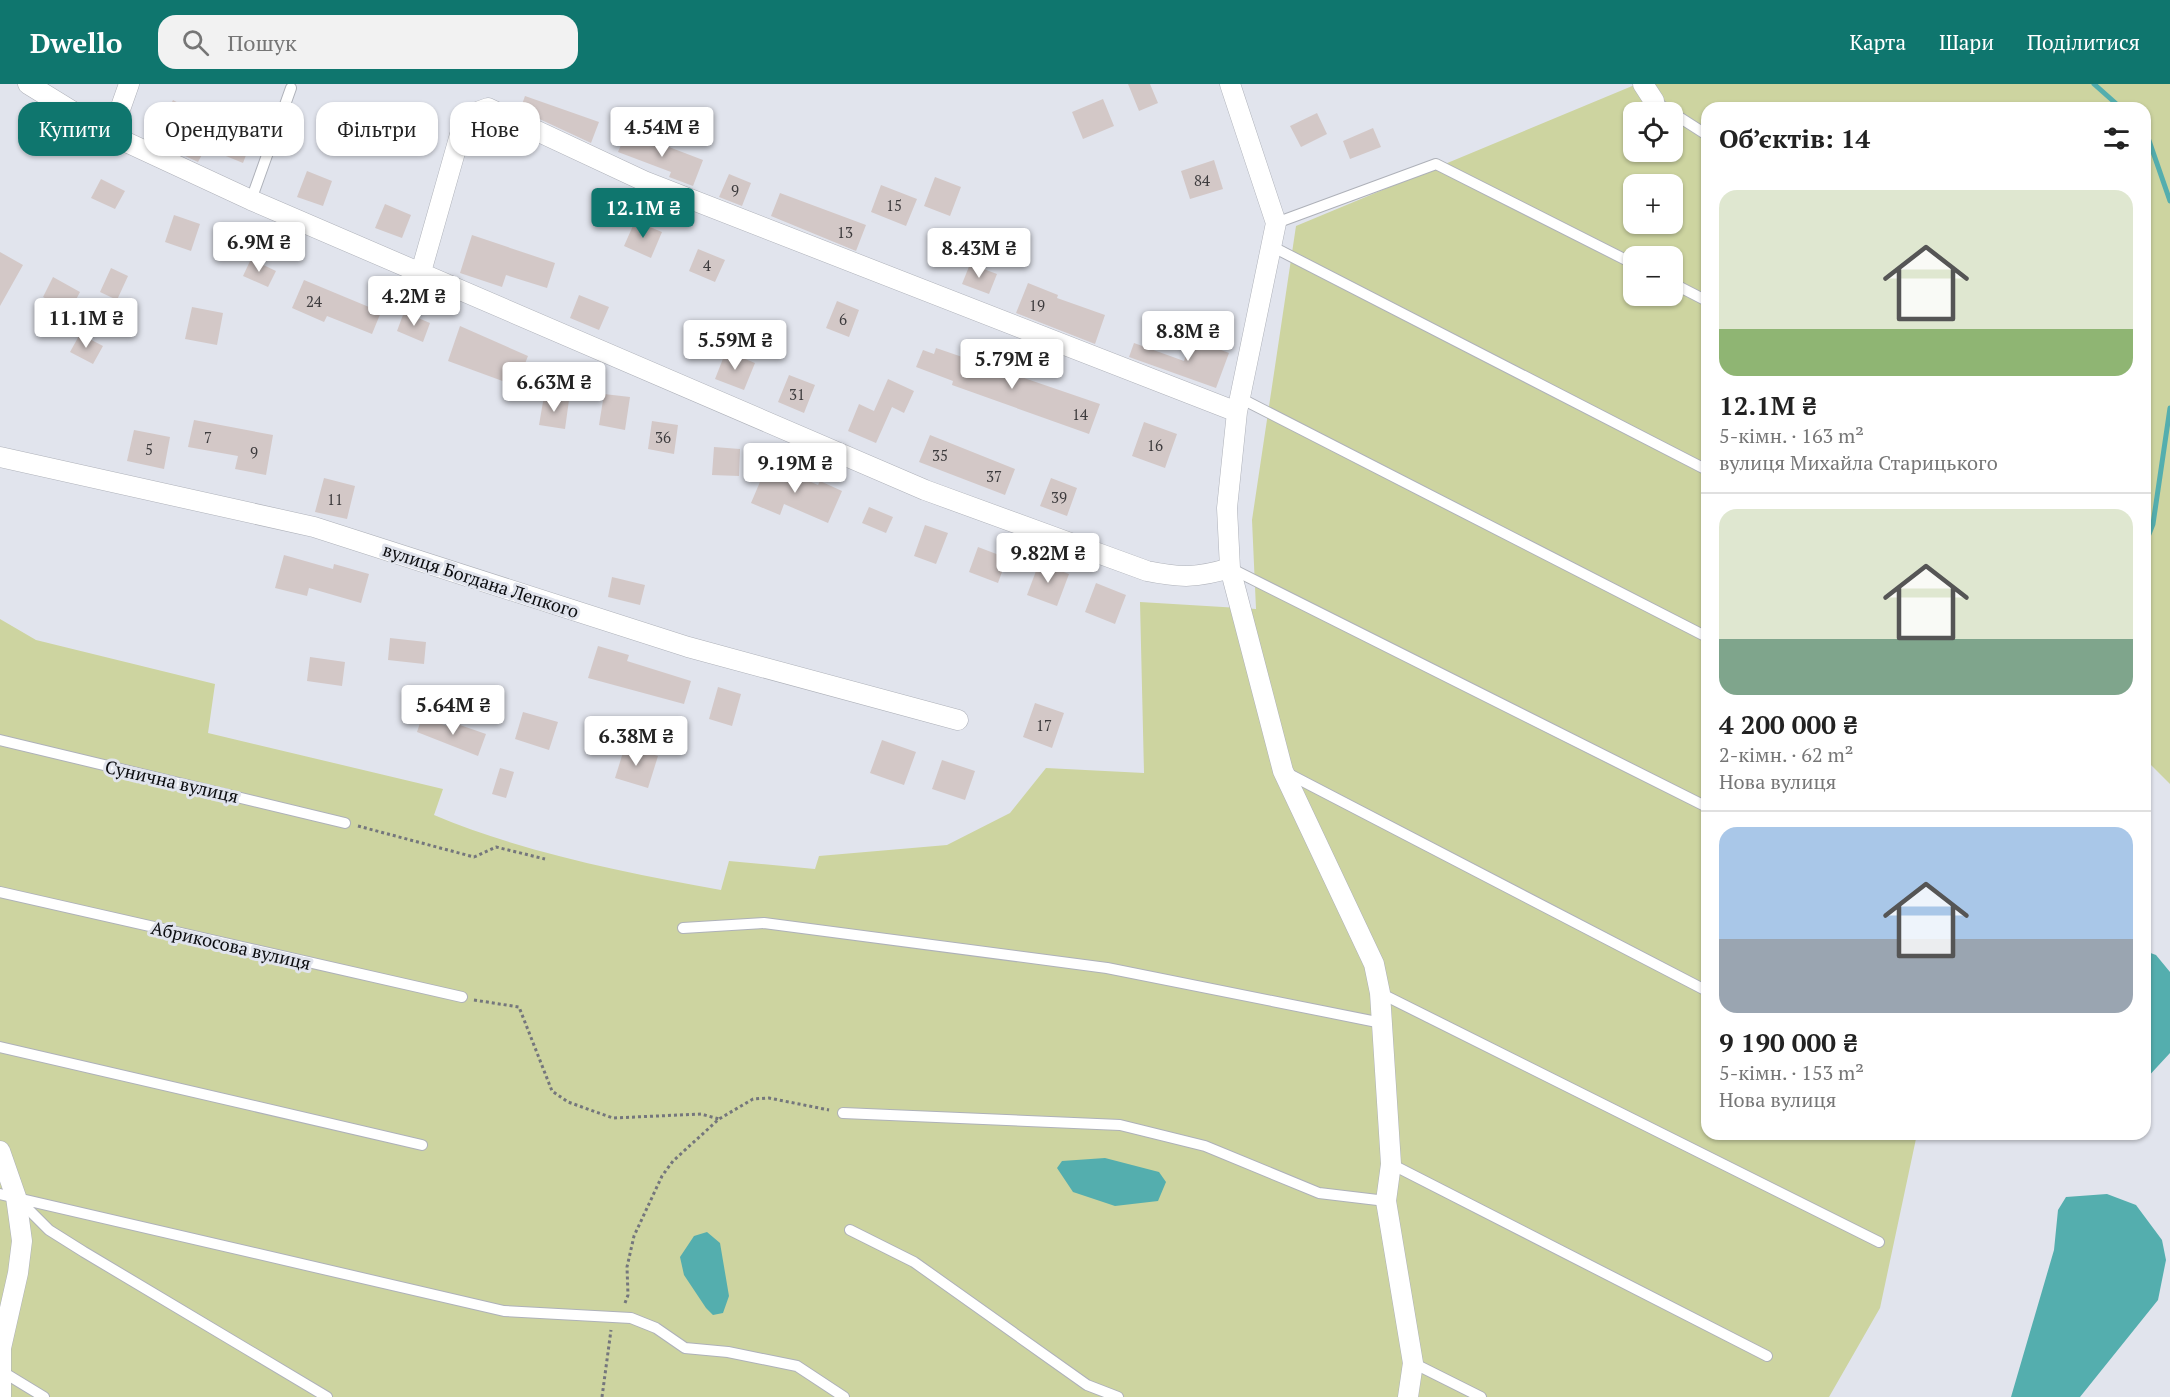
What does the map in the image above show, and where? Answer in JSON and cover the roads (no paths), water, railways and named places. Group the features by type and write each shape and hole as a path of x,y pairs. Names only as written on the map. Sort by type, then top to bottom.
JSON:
{"street":[{"path":"28,84 57,102"},
{"path":"123,102 129,84"},
{"path":"1230,84 1276,223 1273,248 1239,405 1227,508 1230,568 1283,771 1374,964 1380,993 1391,1164 1386,1201 1413,1363 1408,1397"},
{"path":"1643,84 1654,101"},
{"path":"421,272 463,124 469,115 488,108 644,181 1239,405"},
{"path":"132,145 251,200 925,490 1136,567 1182,578 1207,575 1230,568"},
{"name":"вулиця Богдана Лепкого","path":"0,457 315,527 687,647 958,720"},
{"path":"0,1151 8,1195 22,1241 18,1273 1,1348 3,1372 1,1397"}],"lane":[{"path":"251,200 291,88"},
{"path":"1654,101 1701,131"},
{"path":"1276,223 1436,164 1623,258"},
{"path":"1273,248 1701,467"},
{"path":"1683,289 1701,298"},
{"path":"1239,405 1701,635"},
{"path":"1230,568 1701,804"},
{"name":"Сунична вулиця","path":"0,740 345,823"},
{"path":"1283,771 1701,988"},
{"name":"Абрикосова вулиця","path":"0,892 462,998"},
{"path":"683,928 764,923 1107,968 1382,1023"},
{"path":"1380,993 1879,1242"},
{"path":"0,1047 422,1144"},
{"path":"843,1113 1120,1125 1205,1146 1318,1193 1386,1201"},
{"path":"1391,1164 1767,1356"},
{"path":"8,1195 504,1311 631,1318 656,1328 685,1348 728,1352 797,1366 844,1397"},
{"path":"8,1195 42,1224 75,1246 327,1397"},
{"path":"850,1230 914,1262 1088,1385 1118,1397"},
{"path":"1413,1363 1481,1397"},
{"path":"3,1372 44,1397"}],"water":[{"path":"2151,953 2156,955 2170,972 2170,1053 2151,1074"},
{"path":"1105,1158 1159,1172 1166,1182 1158,1201 1115,1206 1073,1192 1057,1168 1062,1161"},
{"path":"2107,1194 2136,1205 2162,1240 2166,1260 2158,1300 2080,1397 2011,1397 2054,1250 2058,1210 2066,1197"},
{"path":"707,1232 720,1243 729,1296 723,1313 713,1315 684,1275 680,1257 694,1236"}],"waterway":[{"path":"2094,84 2114,102"},
{"path":"2151,146 2170,201"},
{"path":"2151,529 2170,408"}]}
